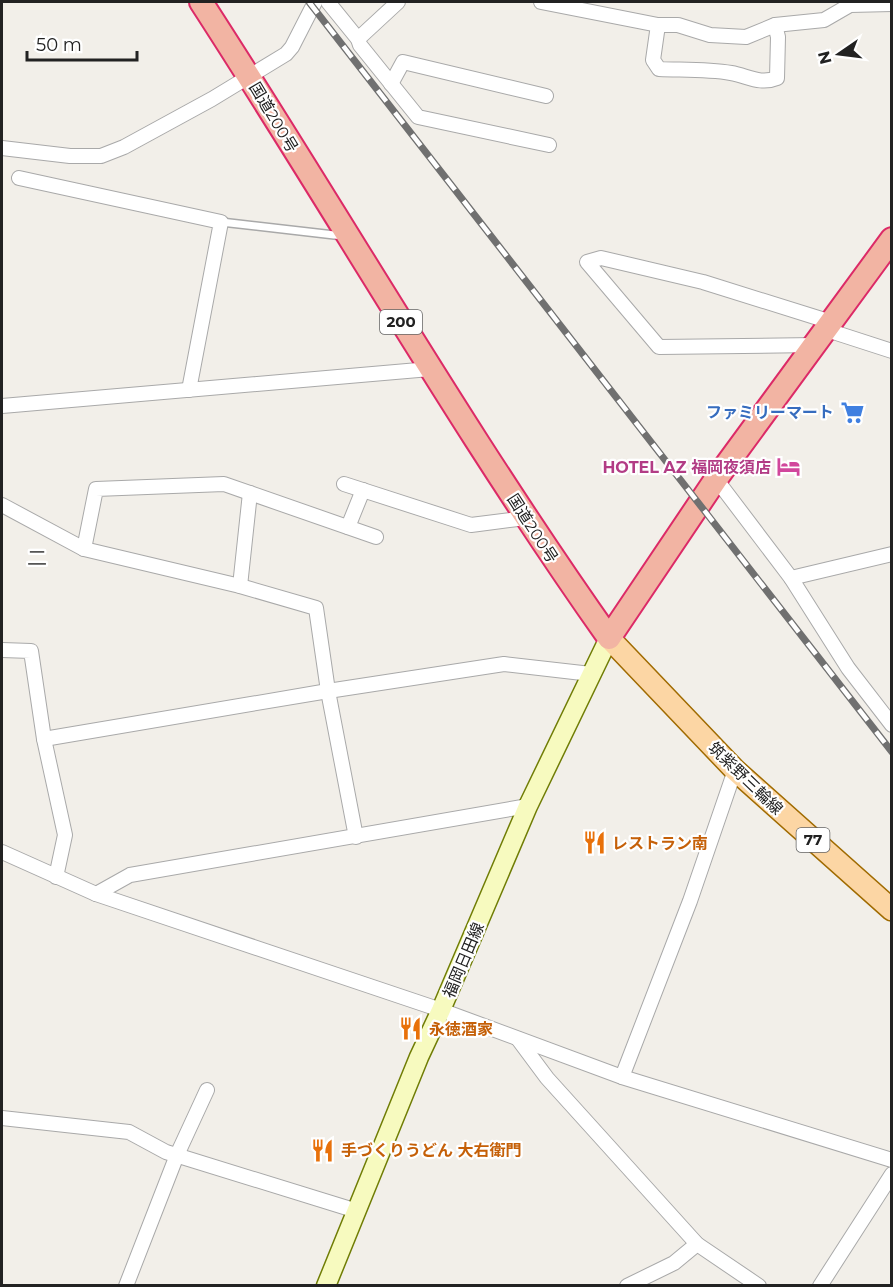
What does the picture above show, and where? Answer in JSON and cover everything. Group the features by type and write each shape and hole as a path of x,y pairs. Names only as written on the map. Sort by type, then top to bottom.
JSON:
{"highway":[{"name":"国道200号","path":"201,2 250,76 430,369 526,519 609,638"},
{"path":"609,638 716,479 891,239"}],"main road":[{"name":"福岡日田線","path":"326,1286 419,1057 528,806 609,638"},
{"name":"筑紫野三輪線","path":"609,638 735,770 891,910"}],"street":[{"path":"2,148 70,156 101,156 124,147 286,54 292,47 315,2"},
{"path":"328,2 418,117 549,144"},
{"path":"358,39 398,2"},
{"path":"541,2 658,25 678,25 710,35 746,37 775,25 824,20 849,3 891,4"},
{"path":"658,25 652,60 659,69 732,73 767,82 777,78 778,37 775,25"},
{"path":"391,84 403,62 546,96"},
{"path":"19,178 220,222 189,390"},
{"path":"824,332 659,346 587,262 601,258 703,282 824,332 891,351"},
{"path":"2,406 430,369"},
{"path":"716,479 791,578 848,669 891,725"},
{"path":"84,549 96,489 224,484 376,537"},
{"path":"344,484 471,525 526,519"},
{"path":"348,527 363,490"},
{"path":"240,586 250,493"},
{"path":"2,505 84,549 240,586 316,608 328,691 356,837"},
{"path":"791,578 891,554"},
{"path":"2,650 32,651 44,739 65,835 56,877"},
{"path":"44,739 504,664 591,674"},
{"path":"622,1077 690,902 735,770"},
{"path":"96,894 130,875 528,806"},
{"path":"2,852 96,894 441,1010 622,1077 891,1160"},
{"path":"518,1039 547,1078 697,1244 759,1286"},
{"path":"126,1286 177,1155 207,1090"},
{"path":"2,1118 129,1132 166,1152 357,1211"},
{"path":"820,1286 891,1174"},
{"path":"627,1286 674,1263 697,1244"}],"lane":[{"path":"220,222 348,237"}],"railway":[{"path":"309,2 892,752"}],"place":[{"name":"ファミリーマート","path":"852,412"},
{"name":"HOTEL AZ 福岡夜須店","path":"789,467"},
{"name":"レストラン南","path":"594,843"},
{"name":"永徳酒家","path":"411,1029"},
{"name":"手づくりうどん 大右衛門","path":"323,1150"}],"district":[{"name":"二","path":"37,558"}]}
